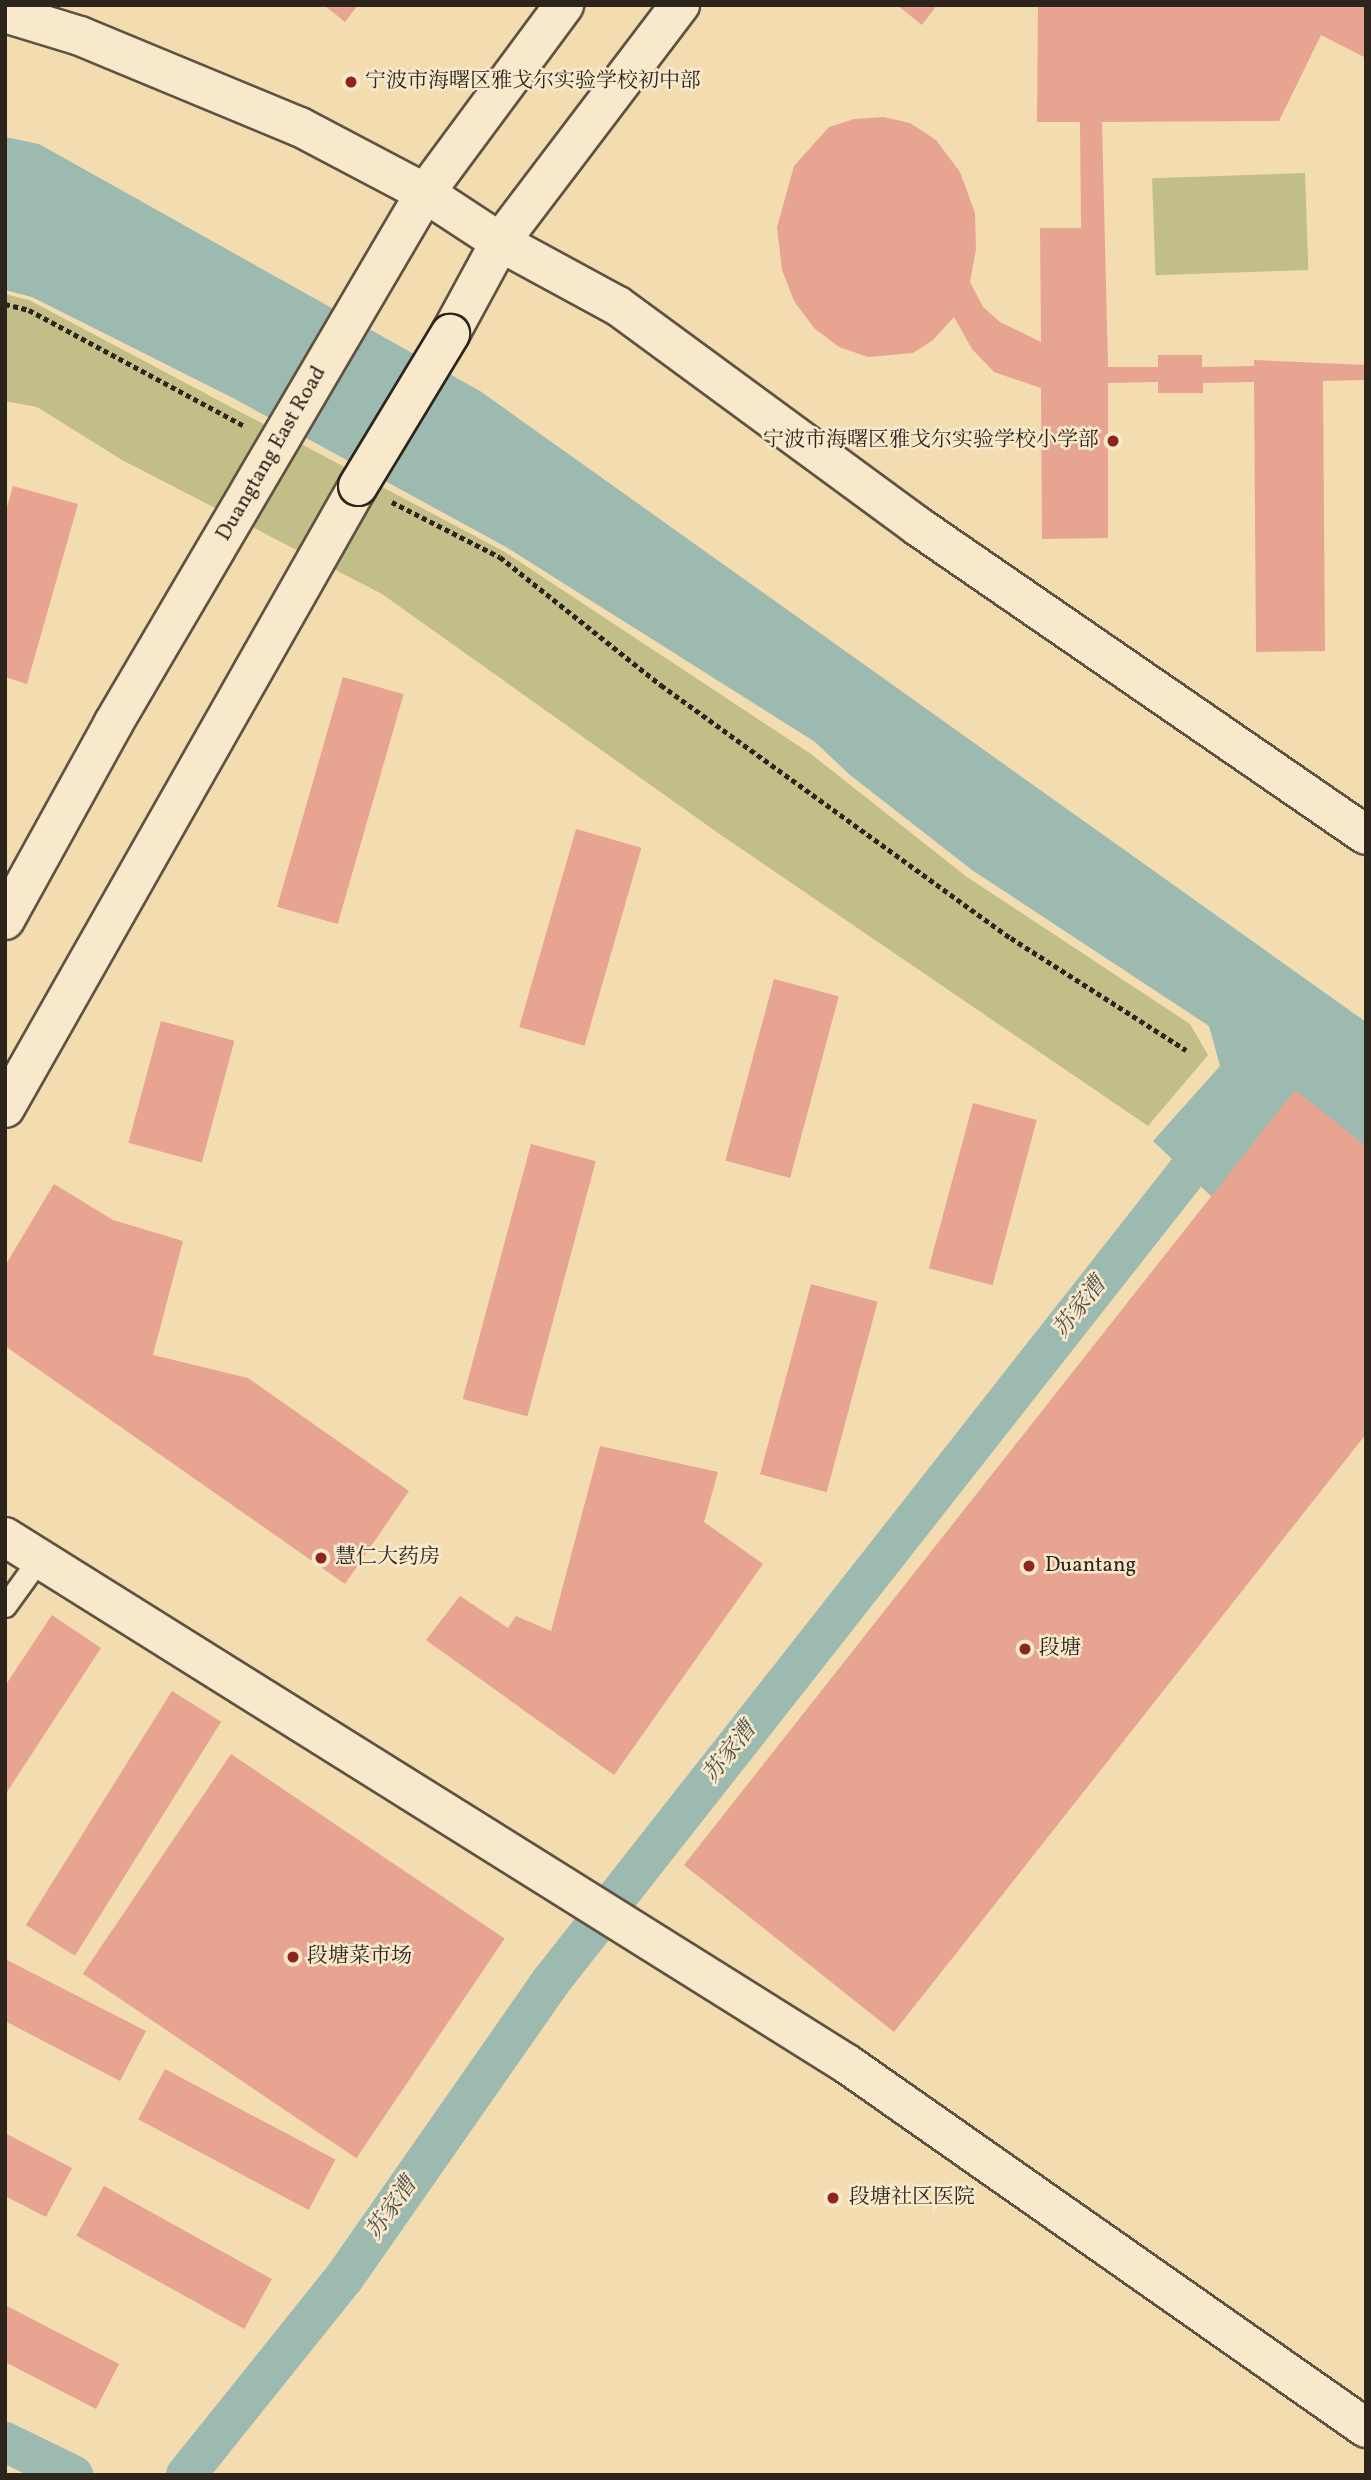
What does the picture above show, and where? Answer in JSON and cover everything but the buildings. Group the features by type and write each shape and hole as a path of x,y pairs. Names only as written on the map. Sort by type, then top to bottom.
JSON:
{"street":[{"name":"Duangtang East Road","path":"5,920 113,723 263,433 366,294 425,193 564,5"},
{"path":"5,1108 369,491 500,242 680,5"},
{"path":"5,13 80,36 300,127 425,193 500,242 618,306 916,525 1366,835"},
{"path":"5,1537 847,2063 1366,2428"}],"lane":[{"path":"5,1606 39,1559"}],"path":[{"path":"5,304 29,310 263,433"},
{"path":"369,491 500,557 661,685 1011,939 1186,1050"}],"shaded area":[{"path":"1305,173 1308,270 1155,275 1152,178"},
{"path":"5,294 29,300 505,552 811,754 967,877 1190,1024 1208,1055 1148,1126 718,833 382,594 122,460 37,407 5,401"}],"water":[{"path":"5,137 39,144 480,391 1366,1022 1366,1183 1214,1199 1153,1141 1220,1066 1209,1026 972,870 850,775 815,742 506,547 233,398 32,297 5,290"}],"waterway":[{"name":"苏家漕","path":"186,2475 344,2278 552,1980 1221,1129"},
{"name":"苏家漕","path":"5,2442 73,2475"}],"place":[{"name":"宁波市海曙区雅戈尔实验学校初中部","path":"351,82"},
{"name":"宁波市海曙区雅戈尔实验学校小学部","path":"1113,441"},
{"name":"慧仁大药房","path":"321,1558"},
{"name":"Duantang","path":"1029,1566"},
{"name":"段塘","path":"1025,1649"},
{"name":"段塘菜市场","path":"293,1957"},
{"name":"段塘社区医院","path":"833,2198"}]}
